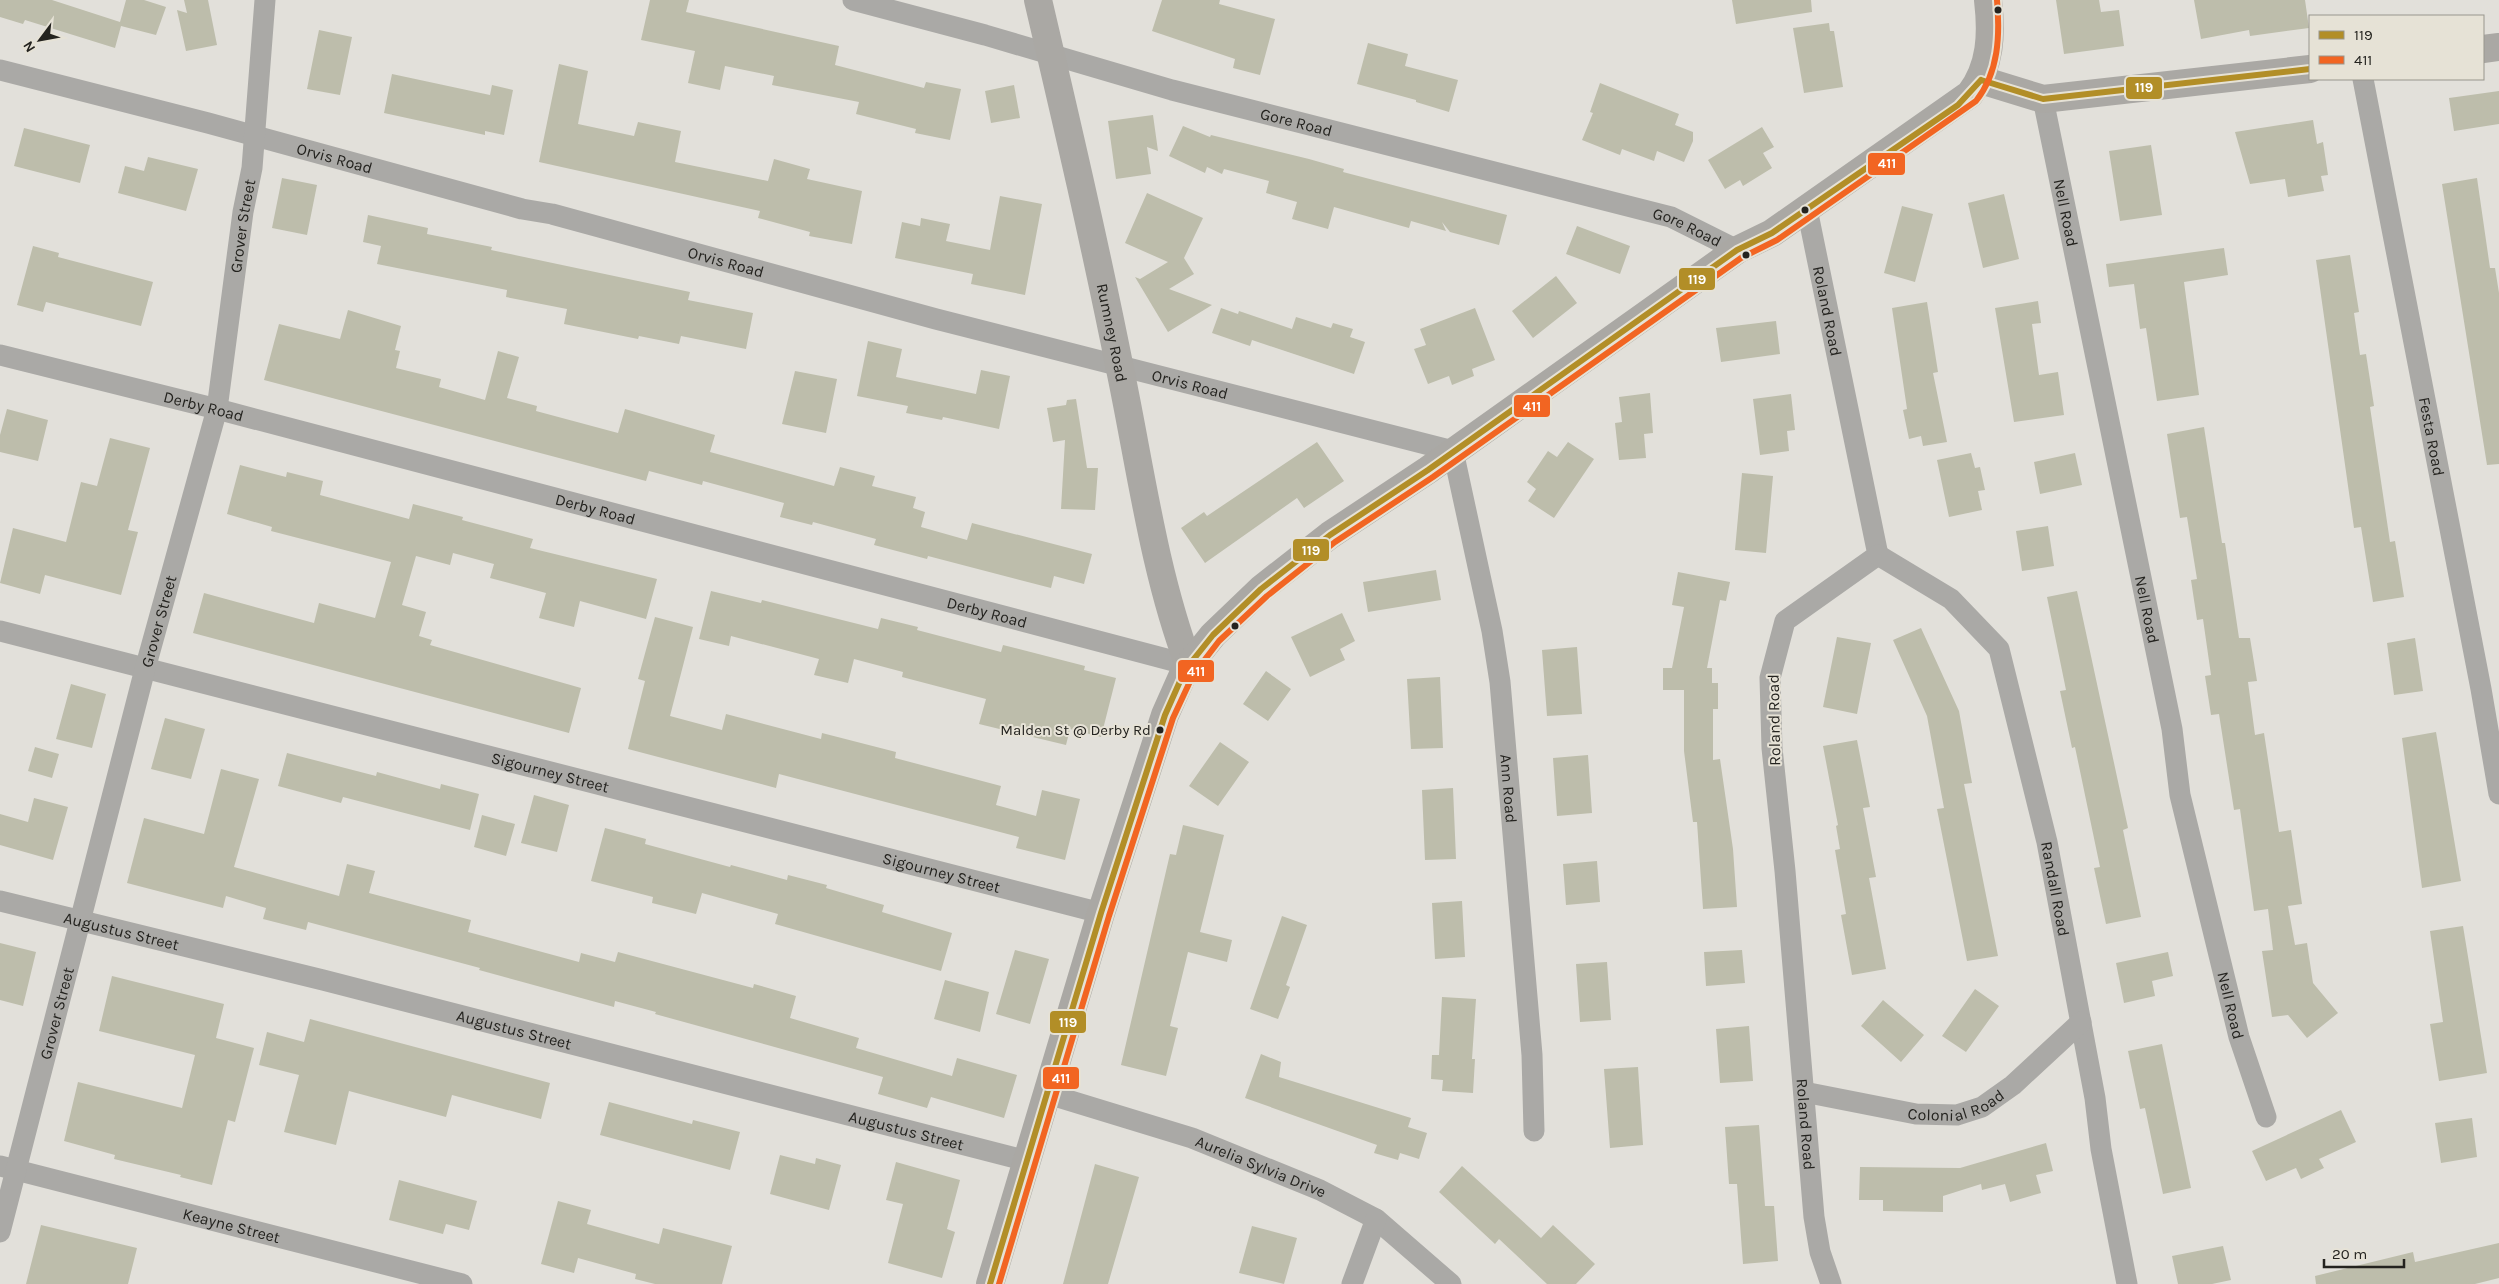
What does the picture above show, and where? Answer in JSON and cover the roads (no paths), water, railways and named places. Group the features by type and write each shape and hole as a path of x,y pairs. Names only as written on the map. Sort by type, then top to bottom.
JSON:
{"street":[{"name":"Grover Street","path":"0,1232 8,1168 80,922 145,669 217,409 243,212 252,168 265,0"},
{"name":"Gore Road","path":"853,0 1050,54 1172,90 1670,217 1738,250"},
{"name":"Rumney Road","path":"1038,0 1089,216 1159,560 1174,625 1189,664"},
{"path":"990,1284 1101,913 1165,715 1189,664 1213,635 1261,589 1330,535 1564,375 1738,250 1772,233 1958,104 1970,94 1981,80 1990,45 1988,0"},
{"path":"2484,49 2499,47"},
{"path":"1981,80 2043,99 2309,68"},
{"name":"Orvis Road","path":"0,70 254,136 936,319 1453,451"},
{"name":"Festa Road","path":"2363,80 2481,689 2499,794"},
{"name":"Nell Road","path":"2043,99 2172,729 2180,795 2239,1038 2266,1117"},
{"name":"Roland Road","path":"1807,209 1878,555 1785,621 1770,678 1772,748 1785,871 1814,1218 1820,1252 1831,1284"},
{"name":"Derby Road","path":"0,355 217,409 1189,664"},
{"name":"Ann Road","path":"1453,451 1492,631 1500,682 1532,1055 1534,1132"},
{"name":"Randall Road","path":"1878,555 1951,599 2000,649 2047,842 2095,1098 2101,1149 2127,1284"},
{"name":"Sigourney Street","path":"0,632 1101,913"},
{"name":"Augustus Street","path":"0,901 332,982 1027,1161"},
{"name":"Colonial Road","path":"1804,1092 1916,1114 1957,1115 1982,1107 2013,1085 2081,1022"},
{"name":"Aurelia Sylvia Drive","path":"1048,1094 1192,1138 1320,1190 1376,1219 1451,1284"},
{"name":"Keayne Street","path":"8,1168 462,1284"},
{"path":"1352,1284 1376,1219"}],"place":[{"name":"Malden St @ Derby Rd","path":"1160,730"}]}
